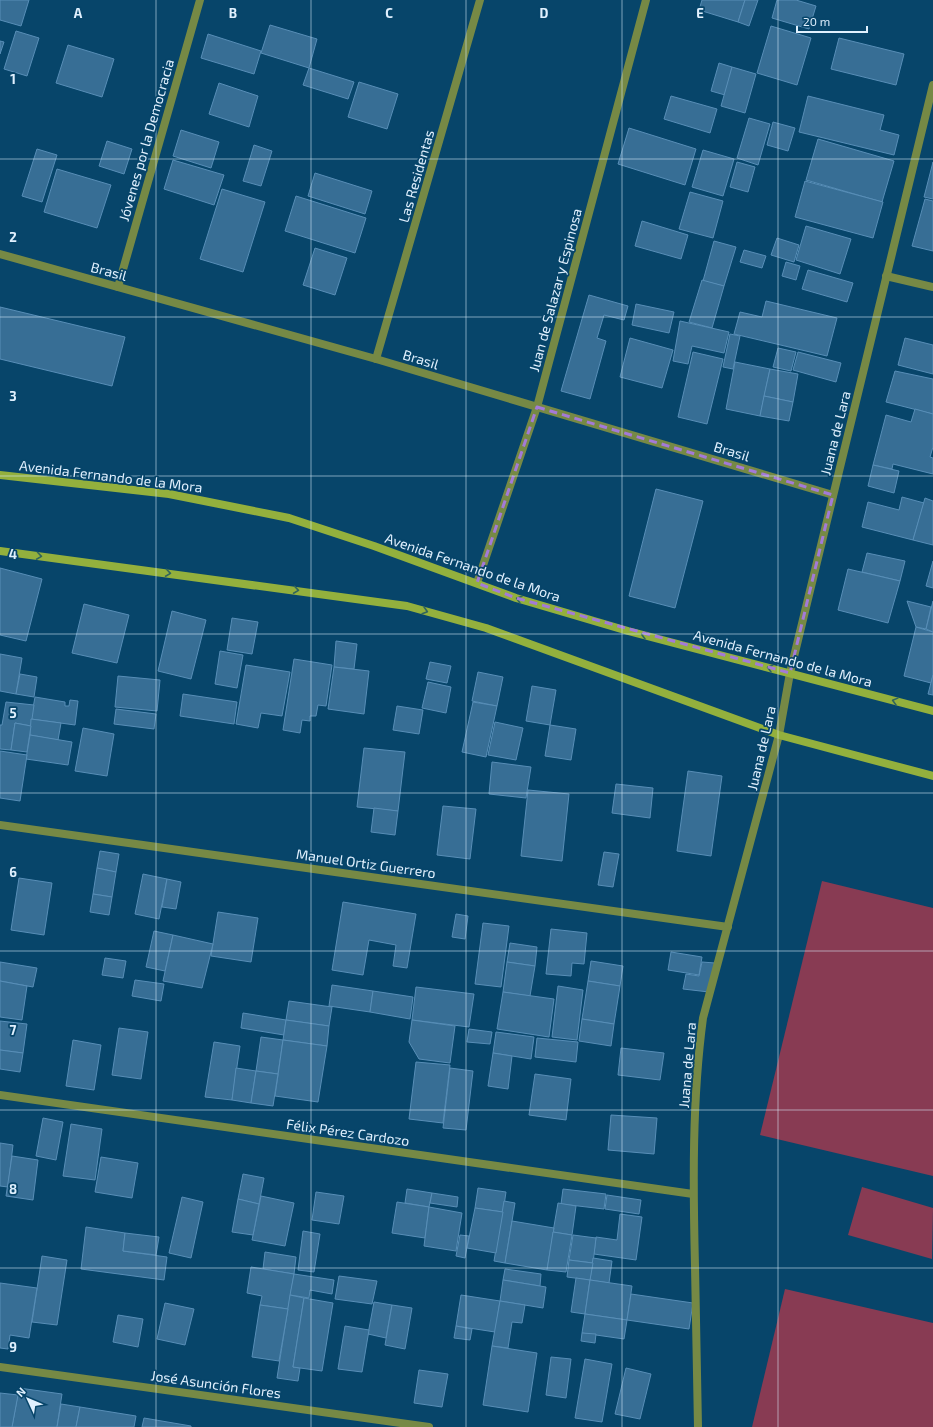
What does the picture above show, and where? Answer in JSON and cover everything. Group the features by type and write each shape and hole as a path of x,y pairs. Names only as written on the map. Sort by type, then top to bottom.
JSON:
{"main road":[{"name":"Avenida Fernando de la Mora","path":"0,475 169,494 289,518 374,546 516,598 621,628 933,711"},
{"path":"0,551 407,606 486,628 779,735 933,776"}],"street":[{"name":"Jóvenes por la Democracia","path":"118,287 200,0"},
{"name":"Las Residentas","path":"376,359 480,0"},
{"name":"Juan de Salazar y Espinosa","path":"477,583 537,407 646,0"},
{"name":"Juana de Lara","path":"698,1427 693,1194 695,1107 702,1025 779,735 790,673 933,84"},
{"name":"Brasil","path":"0,254 376,359 833,495"},
{"path":"886,276 933,287"},
{"name":"Manuel Ortiz Guerrero","path":"0,825 728,927"},
{"name":"Félix Pérez Cardozo","path":"0,1095 693,1194"},
{"name":"José Asunción Flores","path":"0,1366 429,1427"}],"highlighted area":[{"path":"537,407 833,495 790,673 516,598 477,583"}],"shaded area":[{"path":"822,881 933,908 933,1176 760,1135"},
{"path":"862,1187 933,1208 932,1259 848,1235"},
{"path":"785,1289 933,1323 933,1427 752,1427"}],"building":[{"path":"0,0 29,0 21,26 0,20"},
{"path":"702,0 745,0 738,22 699,10"},
{"path":"745,0 758,0 749,26 738,22"},
{"path":"777,0 796,0 816,6 809,29 772,18"},
{"path":"270,25 317,39 309,68 261,53"},
{"path":"771,26 811,38 797,85 757,73"},
{"path":"16,31 39,38 27,76 4,69"},
{"path":"208,34 261,51 254,74 201,58"},
{"path":"839,38 904,54 896,85 831,69"},
{"path":"0,41 4,42 0,54"},
{"path":"68,45 114,59 102,97 56,83"},
{"path":"719,63 732,67 725,95 711,91"},
{"path":"732,67 756,74 745,113 721,106"},
{"path":"309,68 354,82 348,99 303,85"},
{"path":"359,82 398,94 387,129 348,117"},
{"path":"219,83 258,96 249,127 209,114"},
{"path":"671,96 717,109 710,133 664,119"},
{"path":"808,96 884,115 880,130 899,135 894,155 799,132"},
{"path":"749,118 770,124 758,165 737,158"},
{"path":"773,122 795,128 788,151 767,145"},
{"path":"629,128 696,149 685,185 618,164"},
{"path":"181,130 219,142 211,168 173,156"},
{"path":"818,139 894,161 882,202 806,180"},
{"path":"107,141 132,149 124,174 99,166"},
{"path":"254,145 272,151 261,186 243,181"},
{"path":"37,149 57,155 42,202 22,196"},
{"path":"703,150 734,159 723,196 692,187"},
{"path":"173,160 224,175 214,205 164,189"},
{"path":"737,162 755,167 748,192 730,187"},
{"path":"933,162 933,199 924,197"},
{"path":"57,169 111,185 97,228 44,212"},
{"path":"315,173 372,191 365,214 308,196"},
{"path":"805,181 883,202 873,238 795,217"},
{"path":"222,189 265,202 243,272 200,259"},
{"path":"690,192 723,201 713,238 679,229"},
{"path":"296,196 366,218 355,253 285,231"},
{"path":"925,199 933,201 933,251 912,246"},
{"path":"642,221 688,235 681,259 635,246"},
{"path":"806,226 851,239 840,274 796,260"},
{"path":"777,238 799,245 794,262 771,255"},
{"path":"714,241 736,247 724,286 703,281"},
{"path":"315,248 347,258 335,295 303,285"},
{"path":"744,250 766,256 762,268 740,262"},
{"path":"786,262 800,266 796,280 782,276"},
{"path":"808,270 853,283 847,302 802,289"},
{"path":"702,280 724,286 712,328 689,322"},
{"path":"589,295 628,306 624,320 604,315 597,338 606,341 590,399 561,391"},
{"path":"766,301 837,318 827,356 734,334 740,312 762,317"},
{"path":"636,304 674,312 669,333 632,325"},
{"path":"0,307 125,337 112,386 0,359"},
{"path":"680,321 729,332 724,353 692,346 688,364 673,361"},
{"path":"730,334 740,336 733,369 723,367"},
{"path":"630,338 673,350 662,388 620,377"},
{"path":"905,338 933,345 933,374 898,365"},
{"path":"778,348 796,352 791,371 773,367"},
{"path":"693,352 723,359 707,424 678,417"},
{"path":"798,352 841,363 836,382 793,370"},
{"path":"735,362 770,369 760,416 726,409"},
{"path":"770,369 798,374 793,402 764,396"},
{"path":"895,371 933,379 933,414 886,402"},
{"path":"764,396 793,402 789,421 760,416"},
{"path":"915,409 933,414 933,447 930,457 933,458 933,474 893,464 892,469 873,465 886,415 911,422"},
{"path":"873,465 899,471 894,493 868,486"},
{"path":"656,489 703,501 675,608 629,596"},
{"path":"902,497 924,503 913,540 862,527 868,502 899,510"},
{"path":"925,498 933,501 933,545 913,540"},
{"path":"867,553 905,561 900,581 862,572"},
{"path":"933,561 933,588 926,586"},
{"path":"0,568 42,579 26,641 0,635"},
{"path":"848,569 900,581 888,623 838,610"},
{"path":"907,601 931,607 926,629 916,627"},
{"path":"933,601 933,632 926,629"},
{"path":"84,604 129,615 117,663 72,653"},
{"path":"172,611 206,620 191,679 158,671"},
{"path":"232,618 258,622 252,654 227,650"},
{"path":"916,627 933,632 933,675 931,683 904,676"},
{"path":"336,641 357,644 354,669 334,667"},
{"path":"220,651 243,655 237,688 215,684"},
{"path":"0,654 22,658 16,694 0,691"},
{"path":"294,659 332,665 326,706 318,705 316,716 310,716 310,721 302,720 300,733 283,730"},
{"path":"430,662 451,666 447,683 426,679"},
{"path":"246,665 290,672 282,716 261,713 258,728 236,724"},
{"path":"334,667 369,671 364,714 328,709"},
{"path":"478,672 503,677 497,706 472,701"},
{"path":"20,674 37,677 34,697 16,694"},
{"path":"933,675 933,695 928,694"},
{"path":"118,676 160,680 157,711 115,707"},
{"path":"428,682 451,687 446,713 422,708"},
{"path":"532,686 556,690 550,725 526,721"},
{"path":"183,694 237,702 234,724 180,716"},
{"path":"35,697 65,702 65,706 69,706 70,700 78,701 75,725 31,719"},
{"path":"6,702 34,705 31,726 15,723 11,750 0,749 0,725 2,725"},
{"path":"473,702 497,706 486,757 462,752"},
{"path":"397,706 423,710 419,734 393,730"},
{"path":"116,709 156,714 154,729 114,724"},
{"path":"31,719 61,723 58,740 30,735"},
{"path":"495,722 523,728 516,760 488,755"},
{"path":"15,723 31,726 27,752 11,750"},
{"path":"550,725 576,729 571,760 545,756"},
{"path":"83,728 114,734 107,776 75,771"},
{"path":"30,735 72,742 68,765 26,759"},
{"path":"364,748 405,752 398,811 357,807"},
{"path":"0,751 27,755 20,801 0,798"},
{"path":"492,762 531,767 526,798 489,794"},
{"path":"688,771 722,776 711,856 677,851"},
{"path":"616,784 653,788 650,818 612,813"},
{"path":"528,790 569,794 562,861 521,856"},
{"path":"443,806 476,809 470,859 437,855"},
{"path":"374,808 398,811 395,835 371,832"},
{"path":"100,851 119,854 116,872 97,868"},
{"path":"604,852 619,854 613,887 598,885"},
{"path":"97,868 116,872 112,897 93,894"},
{"path":"143,874 167,879 159,919 135,914"},
{"path":"19,878 52,883 44,935 11,930"},
{"path":"167,879 181,882 176,909 162,907"},
{"path":"93,894 112,897 109,915 90,912"},
{"path":"343,902 416,914 407,968 393,966 396,945 369,940 363,975 332,970"},
{"path":"218,912 258,918 251,962 211,956"},
{"path":"456,914 468,916 465,939 452,937"},
{"path":"483,923 509,926 501,987 475,984"},
{"path":"551,929 587,933 584,964 572,963 571,976 546,974"},
{"path":"154,931 173,935 165,971 146,967"},
{"path":"173,935 213,944 202,988 163,981"},
{"path":"510,943 537,947 535,966 507,962"},
{"path":"671,952 702,957 699,975 668,970"},
{"path":"105,958 126,961 123,978 102,975"},
{"path":"591,961 623,966 620,986 588,981"},
{"path":"0,962 37,968 33,987 0,981"},
{"path":"507,962 535,966 530,996 503,992"},
{"path":"702,962 715,963 709,992 683,989 686,974 699,976"},
{"path":"135,980 164,984 161,1001 132,996"},
{"path":"0,981 27,986 22,1020 0,1017"},
{"path":"588,981 620,986 614,1024 582,1019"},
{"path":"332,985 373,991 370,1012 329,1006"},
{"path":"558,986 583,990 577,1040 552,1037"},
{"path":"416,987 474,994 469,1027 412,1020"},
{"path":"373,991 413,997 410,1019 370,1012"},
{"path":"503,992 554,999 549,1037 497,1029"},
{"path":"289,1001 332,1007 329,1026 286,1020"},
{"path":"243,1013 286,1020 284,1035 241,1028"},
{"path":"582,1019 614,1024 611,1046 579,1041"},
{"path":"286,1020 329,1026 327,1046 283,1040"},
{"path":"412,1020 455,1026 450,1063 419,1059 409,1042"},
{"path":"0,1021 27,1024 23,1053 0,1050"},
{"path":"119,1028 148,1032 141,1079 112,1075"},
{"path":"469,1029 492,1032 490,1044 467,1042"},
{"path":"496,1032 534,1037 531,1059 493,1053"},
{"path":"261,1037 283,1040 278,1074 256,1071"},
{"path":"537,1038 578,1042 576,1062 535,1057"},
{"path":"73,1040 101,1045 94,1090 66,1086"},
{"path":"283,1040 327,1046 318,1102 275,1096"},
{"path":"214,1042 240,1046 232,1100 205,1097"},
{"path":"621,1048 664,1053 660,1080 618,1075"},
{"path":"0,1050 23,1053 20,1072 0,1069"},
{"path":"493,1053 512,1056 508,1089 488,1086"},
{"path":"416,1062 450,1065 443,1123 409,1119"},
{"path":"236,1068 256,1071 251,1103 232,1100"},
{"path":"450,1068 473,1071 466,1130 443,1128"},
{"path":"256,1071 278,1074 273,1106 251,1103"},
{"path":"535,1074 571,1079 566,1120 529,1115"},
{"path":"611,1115 657,1118 654,1154 608,1150"},
{"path":"43,1118 63,1122 56,1160 36,1156"},
{"path":"71,1124 102,1129 95,1180 63,1176"},
{"path":"0,1143 13,1145 8,1187 0,1186"},
{"path":"12,1156 38,1160 33,1200 6,1196"},
{"path":"101,1157 138,1163 132,1198 95,1192"},
{"path":"243,1174 264,1178 259,1204 238,1199"},
{"path":"478,1188 506,1192 503,1212 475,1208"},
{"path":"407,1189 432,1193 429,1207 405,1203"},
{"path":"563,1189 606,1194 604,1209 561,1204"},
{"path":"316,1192 344,1196 339,1224 312,1220"},
{"path":"432,1193 458,1197 457,1207 430,1203"},
{"path":"607,1195 641,1200 639,1214 605,1209"},
{"path":"261,1196 294,1203 285,1246 252,1240"},
{"path":"182,1197 203,1202 191,1258 169,1253"},
{"path":"238,1199 259,1204 253,1235 232,1232"},
{"path":"504,1201 515,1203 505,1263 494,1261"},
{"path":"397,1202 429,1207 425,1238 392,1233"},
{"path":"558,1203 576,1206 572,1235 553,1232"},
{"path":"429,1207 462,1213 456,1251 424,1246"},
{"path":"475,1208 503,1212 496,1253 467,1248"},
{"path":"620,1214 642,1217 636,1260 594,1254 596,1237 617,1240"},
{"path":"512,1221 554,1228 547,1270 505,1263"},
{"path":"86,1227 125,1233 123,1251 167,1257 164,1280 81,1269"},
{"path":"303,1231 320,1234 314,1272 298,1270"},
{"path":"553,1232 572,1235 566,1272 547,1270"},
{"path":"125,1233 159,1237 156,1255 123,1251"},
{"path":"460,1235 469,1236 465,1258 456,1256"},
{"path":"573,1235 596,1238 593,1263 569,1260"},
{"path":"265,1252 296,1257 294,1274 263,1269"},
{"path":"42,1256 67,1260 57,1325 32,1322"},
{"path":"593,1258 612,1261 609,1283 590,1280"},
{"path":"569,1260 593,1263 590,1280 567,1277"},
{"path":"251,1267 294,1274 288,1309 260,1305 262,1296 247,1293"},
{"path":"505,1269 541,1274 540,1286 503,1280"},
{"path":"294,1274 334,1280 332,1294 310,1290 309,1298 290,1295"},
{"path":"339,1276 377,1281 372,1304 335,1299"},
{"path":"576,1278 590,1280 585,1314 571,1312"},
{"path":"503,1280 546,1287 543,1308 500,1301"},
{"path":"590,1280 632,1286 627,1320 585,1314"},
{"path":"0,1283 37,1288 29,1338 10,1335 8,1349 0,1348"},
{"path":"631,1294 693,1303 689,1329 627,1320"},
{"path":"290,1295 304,1298 293,1367 300,1368 298,1381 277,1378"},
{"path":"461,1295 500,1301 495,1332 456,1326"},
{"path":"304,1298 333,1303 322,1371 293,1367"},
{"path":"500,1301 525,1305 522,1323 512,1322 508,1348 492,1346"},
{"path":"374,1302 392,1305 386,1338 368,1334"},
{"path":"165,1303 194,1309 185,1345 157,1339"},
{"path":"260,1305 288,1309 279,1361 252,1357"},
{"path":"392,1305 412,1308 405,1349 385,1345"},
{"path":"585,1314 627,1320 624,1339 582,1333"},
{"path":"118,1315 143,1319 138,1347 113,1342"},
{"path":"345,1326 369,1330 362,1372 338,1369"},
{"path":"456,1326 472,1329 470,1340 454,1338"},
{"path":"582,1333 596,1334 595,1343 581,1341"},
{"path":"492,1346 537,1353 528,1412 483,1405"},
{"path":"551,1357 571,1359 566,1398 546,1395"},
{"path":"585,1359 612,1364 602,1422 575,1418"},
{"path":"626,1368 651,1374 640,1419 615,1414"},
{"path":"419,1370 448,1374 442,1407 414,1403"},
{"path":"19,1388 62,1394 57,1427 12,1427"},
{"path":"0,1393 18,1395 12,1427 0,1427"},
{"path":"61,1404 80,1407 76,1427 57,1427"},
{"path":"80,1407 136,1416 134,1427 76,1427"},
{"path":"144,1418 191,1426 191,1427 142,1427"}]}
